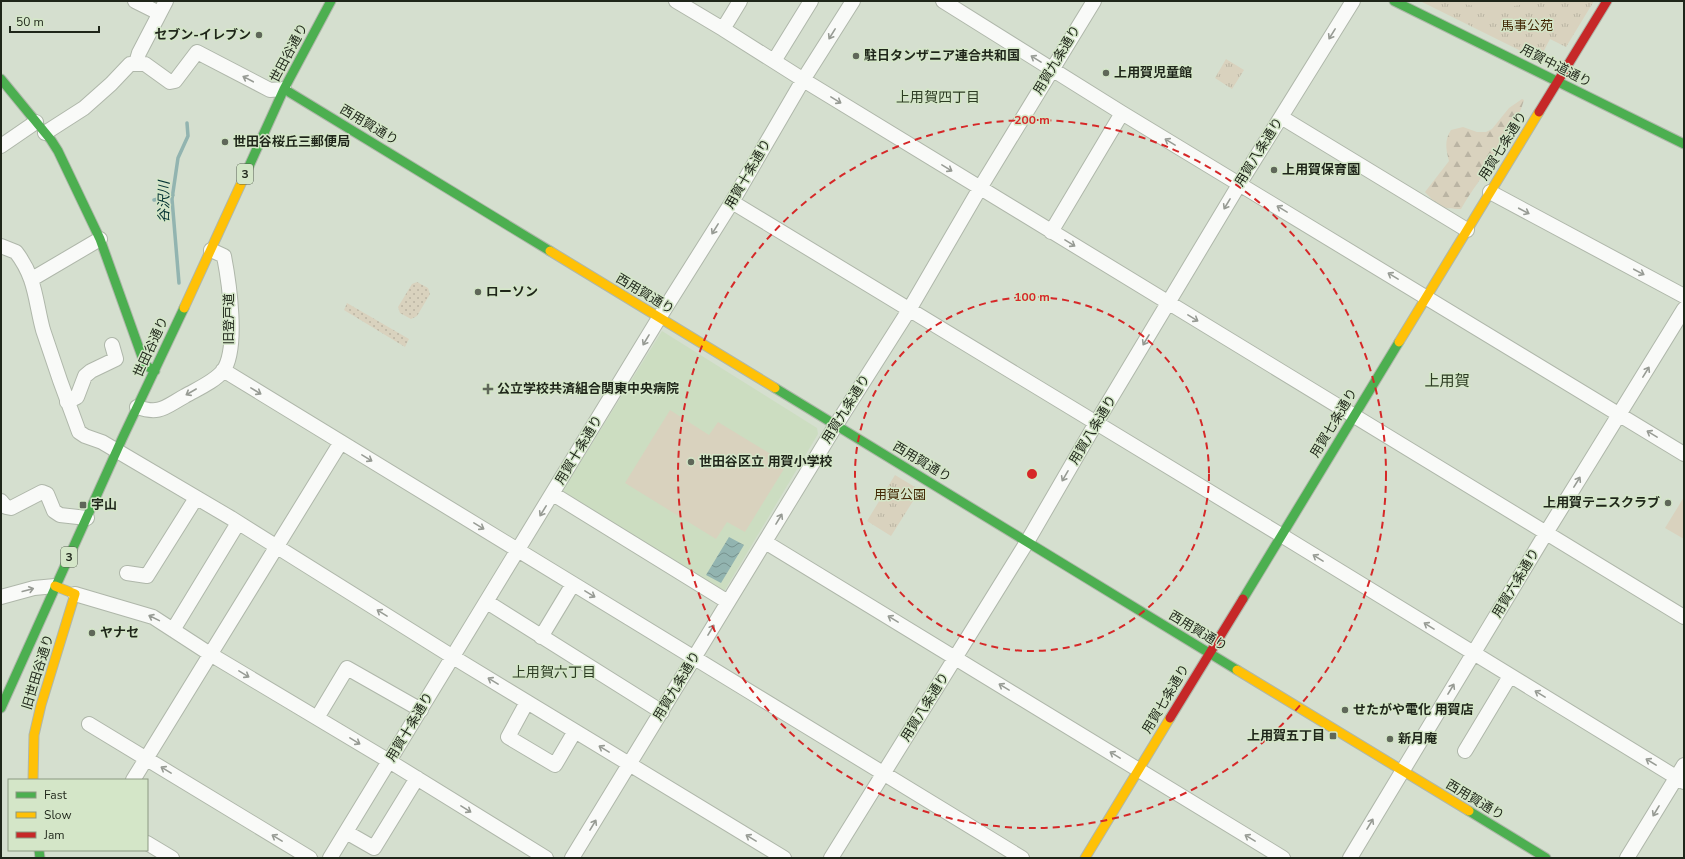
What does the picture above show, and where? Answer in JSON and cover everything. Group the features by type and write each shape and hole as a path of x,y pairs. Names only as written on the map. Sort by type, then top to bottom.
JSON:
{"street":[{"path":"135,1 163,7 139,53 136,63"},
{"name":"世田谷通り","path":"2,705 116,451 155,371 284,89 331,1"},
{"path":"676,1 1051,232 1684,617"},
{"path":"723,29 740,1"},
{"path":"774,61 811,1"},
{"name":"用賀十条通り","path":"330,858 659,318 732,202 803,80 853,1"},
{"path":"943,1 1122,113 1240,183 1684,454"},
{"name":"用賀九条通り","path":"572,858 836,425 909,310 980,188 1094,1"},
{"name":"用賀八条通り","path":"831,858 1027,542 1096,423 1169,304 1240,183 1353,1"},
{"name":"用賀中道通り","path":"1394,1 1684,144"},
{"name":"用賀七条通り","path":"1084,858 1607,1"},
{"path":"45,133 84,108 111,84 130,64 145,64 170,82 175,81 197,52 270,90 284,89"},
{"path":"1,79 58,151 100,239 145,365 155,371"},
{"name":"西用賀通り","path":"284,89 1546,858"},
{"path":"1051,232 1122,113"},
{"path":"1282,117 1467,230"},
{"path":"1,146 36,122"},
{"path":"1490,192 1684,296"},
{"path":"732,202 1281,535 1680,780"},
{"path":"32,279 100,239"},
{"path":"1,246 16,252 32,279 43,328 67,402 79,432 85,436 102,442 238,523 453,657 784,858"},
{"name":"旧登戸道","path":"211,250 224,256 228,280 232,325 229,357 223,370"},
{"name":"用賀六条通り","path":"1350,858 1546,533 1684,309"},
{"path":"67,402 77,397 85,376 91,371 116,359 112,345"},
{"path":"137,408 148,411 160,410 210,381 223,370 1022,858"},
{"path":"134,779 341,442"},
{"path":"1,501 6,507 10,508 42,492 47,494 54,511 60,515 87,518"},
{"path":"553,494 728,602"},
{"path":"127,573 147,576 196,498"},
{"path":"173,630 238,523"},
{"path":"765,542 1283,858"},
{"path":"541,637 573,584"},
{"path":"1,597 34,588 55,586 76,594 153,617 210,654 389,761 546,858"},
{"name":"旧世田谷通り","path":"33,779 34,735 41,705 76,594"},
{"path":"487,602 662,712"},
{"path":"317,718 347,668 421,710"},
{"path":"1465,751 1510,676"},
{"path":"527,702 508,737 555,765 575,731"},
{"path":"89,724 310,858"},
{"path":"1627,858 1680,780 1684,765"},
{"path":"346,832 374,848 417,778"},
{"path":"148,844 172,858"}],"shaded area":[{"name":"世田谷区立 用賀小学校","path":"662,331 817,428 818,434 725,590 721,592 565,495 563,490"}],"green space":[{"name":"馬事公苑","path":"1420,1 1594,1 1566,47 1550,39 1539,60"},
{"path":"1452,1 1536,1 1515,6 1483,7"},
{"path":"1226,59 1244,70 1232,89 1215,78"},
{"path":"1522,99 1524,100 1519,115 1512,129 1461,209 1440,206 1433,201 1425,192 1449,161 1446,145 1447,138 1451,130 1463,127 1477,132 1486,132 1492,129 1509,108"},
{"path":"417,282 428,288 430,294 417,316 411,319 400,313 398,307 412,284"},
{"path":"347,303 409,339 405,347 344,310"},
{"path":"670,410 709,435 718,422 787,464 745,532 727,522 716,539 625,483"},
{"name":"用賀公園","path":"895,475 920,490 891,536 867,521"},
{"path":"1684,497 1684,539 1665,528"}],"water":[{"path":"729,537 744,545 721,583 706,575"}],"waterway":[{"name":"谷沢川","path":"179,283 172,199 178,158 188,136 187,123"},
{"path":"154,200 173,195"}],"traffic: fast":[{"path":"245,175 284,89 331,1"},
{"path":"1394,1 1684,144"},
{"path":"1,79 51,140 58,151 100,239 145,365 155,371"},
{"path":"284,89 550,251"},
{"path":"1,708 122,439 184,308"},
{"path":"1243,599 1399,342"},
{"path":"775,388 1237,670"},
{"path":"1469,811 1546,858"},
{"path":"39,851 40,858"}],"traffic: slow":[{"path":"1399,342 1539,112"},
{"path":"184,308 245,175"},
{"path":"550,251 775,388"},
{"path":"33,779 34,735 41,705 75,594 55,586"},
{"path":"1237,670 1469,811"},
{"path":"1085,858 1170,718"}],"traffic: jam":[{"path":"1539,112 1607,1"},
{"path":"1170,718 1243,599"}],"place":[{"name":"セブン-イレブン","path":"259,35"},
{"name":"駐日タンザニア連合共和国","path":"856,56"},
{"name":"上用賀児童館","path":"1106,73"},
{"name":"世田谷桜丘三郵便局","path":"225,142"},
{"name":"上用賀保育園","path":"1274,170"},
{"name":"ローソン","path":"478,292"},
{"name":"公立学校共済組合関東中央病院","path":"488,389"},
{"name":"世田谷区立 用賀小学校","path":"691,462"},
{"name":"上用賀テニスクラブ","path":"1668,503"},
{"name":"宇山","path":"83,505"},
{"name":"ヤナセ","path":"92,633"},
{"name":"せたがや電化 用賀店","path":"1345,710"},
{"name":"上用賀五丁目","path":"1333,736"},
{"name":"新月庵","path":"1390,739"}],"district":[{"name":"上用賀四丁目","path":"938,97"},
{"name":"上用賀","path":"1447,381"},
{"name":"上用賀六丁目","path":"554,672"}]}
